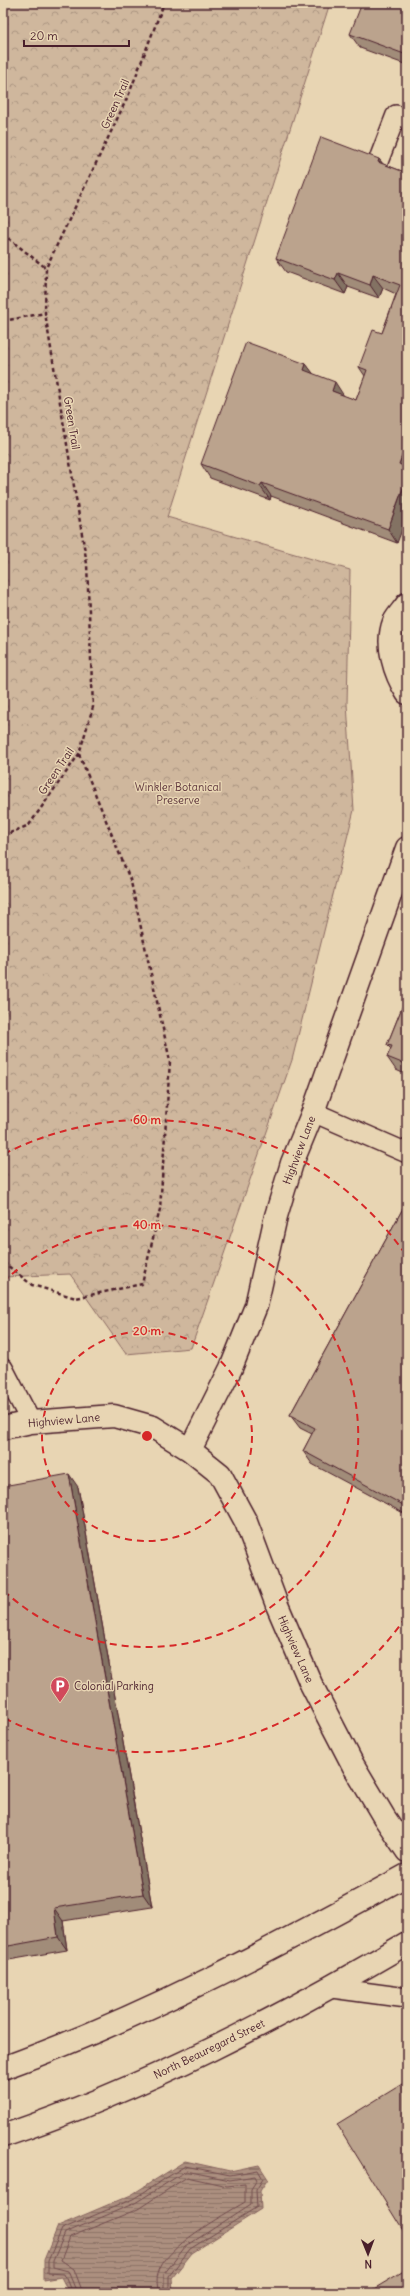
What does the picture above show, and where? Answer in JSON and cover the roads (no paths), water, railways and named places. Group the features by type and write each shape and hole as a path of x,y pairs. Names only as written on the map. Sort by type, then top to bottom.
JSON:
{"street":[{"path":"407,604 394,622 391,640 393,662 400,682 407,693"},
{"name":"Highview Lane","path":"190,1450 231,1368 256,1306 276,1216 292,1163 313,1112 407,848"},
{"name":"Highview Lane","path":"3,1428 31,1422 114,1416 153,1427 190,1450 220,1474 246,1522 276,1605 311,1684 353,1765 384,1817 407,1851"},
{"path":"3,2068 149,2008 285,1942 407,1875"},
{"name":"North Beauregard Street","path":"3,2136 59,2117 206,2052 332,1988 407,1943"}],"lane":[{"path":"376,168 396,115 407,119"},
{"path":"313,1112 407,1153"},
{"path":"3,1368 31,1422"},
{"path":"332,1988 407,1998"}],"water":[{"path":"185,2161 230,2171 259,2165 268,2179 260,2191 261,2209 192,2253 172,2278 173,2293 69,2293 61,2277 44,2280 44,2260 58,2226 131,2195"}],"place":[{"name":"Colonial Parking","path":"60,1703"}],"park label":[{"name":"Winkler Botanical Preserve","path":"178,793"}]}
